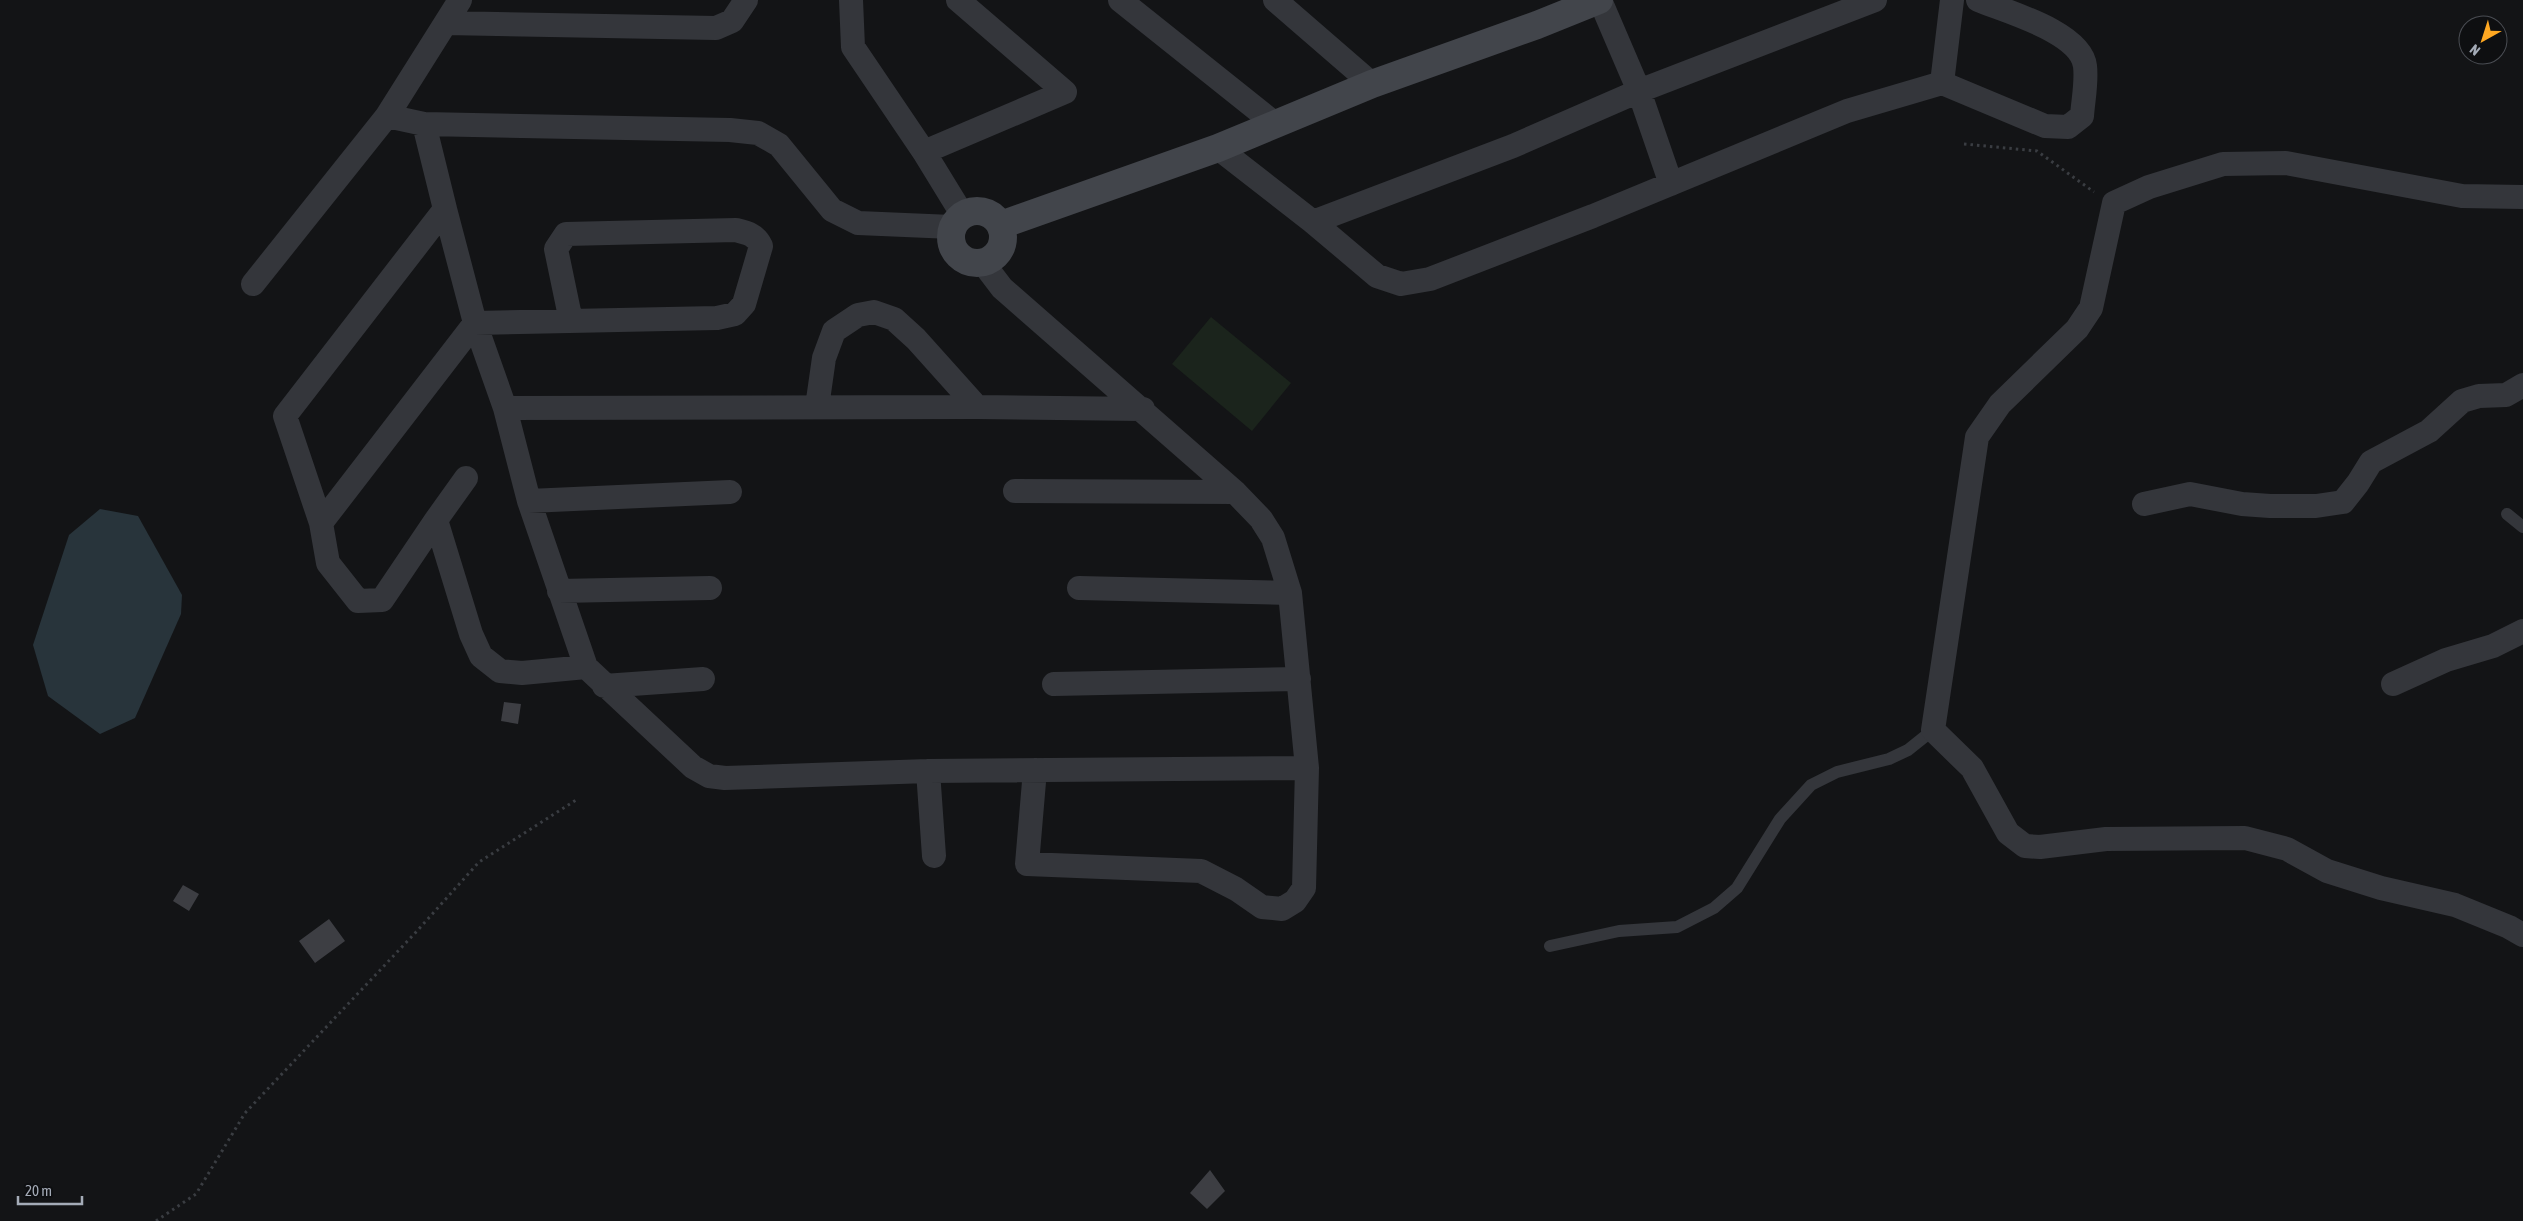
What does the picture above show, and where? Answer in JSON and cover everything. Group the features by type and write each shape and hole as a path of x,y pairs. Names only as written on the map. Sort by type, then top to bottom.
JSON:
{"street":[{"path":"253,284 387,116 460,0"},
{"path":"446,22 716,28 732,21 746,0"},
{"path":"850,0 852,48 924,152 957,221"},
{"path":"924,152 1065,92 958,0"},
{"path":"1120,0 1274,123"},
{"path":"1275,0 1372,84"},
{"path":"1001,225 1218,148 1274,123 1372,84 1537,25 1599,0 1639,92 1671,184"},
{"path":"1314,222 1513,146 1639,92 1875,0"},
{"path":"1942,83 1952,0"},
{"path":"1218,148 1314,222 1377,276 1401,284 1430,279 1671,184 1847,111 1942,83 2045,126 2068,127 2082,116 2085,66 2080,51 2064,36 1978,0"},
{"path":"387,116 424,124 730,130 758,133 779,145 832,210 847,220 858,223 957,221"},
{"path":"424,124 475,324 505,408 529,501 586,667 604,686 693,766 709,776 725,778 928,771 1307,768"},
{"path":"2523,197 2462,196 2286,163 2223,164 2149,188 2114,203 2091,308 2077,329 2000,404 1977,437 1933,730 1972,768 2008,833 2025,846 2040,847 2106,839 2245,838 2287,848 2327,871 2372,885 2455,905 2509,927 2523,935"},
{"path":"445,209 285,416 321,524 328,563 358,601 382,600 466,478"},
{"path":"971,210 989,212 1001,225 1003,243 999,252 992,259 983,263 973,263 955,252 950,236 957,221 971,210"},
{"path":"475,324 717,318 735,314 744,304 761,246 758,239 750,233 736,230 566,234 556,249 571,321"},
{"path":"983,263 1002,288 1236,492 1260,519 1273,538 1290,593 1307,768 1304,888 1295,902 1282,909 1262,907 1236,889 1202,872 1027,864 1034,770"},
{"path":"817,407 824,358 834,331 858,315 874,312 894,319 916,339 977,407"},
{"path":"321,524 475,324"},
{"path":"2144,504 2190,494 2242,504 2270,506 2316,506 2343,502 2371,462 2429,431 2462,401 2479,396 2506,394 2523,385"},
{"path":"505,408 977,407 1143,409"},
{"path":"529,501 730,492"},
{"path":"1015,492 1236,492"},
{"path":"436,520 471,634 481,656 500,671 522,673 586,667"},
{"path":"559,591 710,588"},
{"path":"1079,588 1290,593"},
{"path":"2393,684 2446,660 2493,646 2523,631"},
{"path":"604,686 703,679"},
{"path":"1054,684 1299,679"},
{"path":"928,771 934,856"}],"lane":[{"path":"2507,514 2523,527"},
{"path":"1550,946 1619,931 1677,927 1714,908 1737,888 1780,819 1811,785 1837,772 1889,759 1908,750 1933,730"}],"path":[{"path":"1964,144 2037,151 2083,186 2114,203"},
{"path":"156,1221 196,1194 245,1113 417,931 479,862 576,800"}],"shaded area":[{"path":"1211,317 1291,383 1252,431 1172,364"},
{"path":"100,509 138,516 182,595 181,614 135,718 100,734 48,696 33,645 69,535"}],"building":[{"path":"504,702 521,704 518,724 501,721"},
{"path":"183,885 199,894 189,911 173,901"},
{"path":"329,919 345,941 315,963 299,941"},
{"path":"1210,1170 1225,1191 1207,1209 1190,1193"}]}
